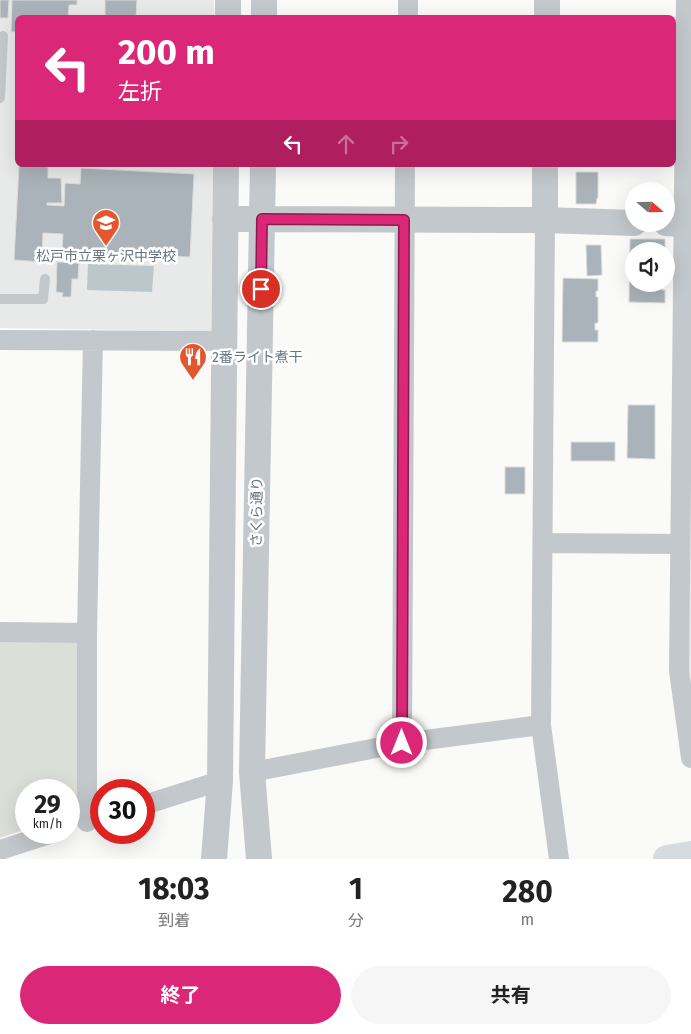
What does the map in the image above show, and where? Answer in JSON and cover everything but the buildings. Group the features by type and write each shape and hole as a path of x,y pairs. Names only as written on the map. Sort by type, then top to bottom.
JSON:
{"main road":[{"path":"667,859 691,855"}],"street":[{"path":"228,0 228,15"},
{"path":"264,0 264,15"},
{"path":"408,0 408,15"},
{"path":"547,0 547,15"},
{"path":"686,0 680,224 686,382 680,544 679,670 691,758"},
{"path":"214,859 220,781 226,167"},
{"name":"さくら通り","path":"259,859 252,772 263,167"},
{"path":"402,743 405,167"},
{"path":"546,167 541,725 559,859"},
{"path":"225,219 625,222"},
{"path":"0,340 225,341"},
{"path":"86,823 87,633 93,340"},
{"path":"223,490 257,488"},
{"path":"542,543 680,544"},
{"path":"0,632 87,633"},
{"path":"155,802 252,772 402,743 541,725"},
{"path":"0,850 19,844"}],"lane":[{"path":"0,98 3,36"},
{"path":"0,299 43,299 45,279"}],"shaded area":[{"name":"松戸市立栗ヶ沢中学校","path":"0,0 214,0 214,15 15,15 15,167 213,167 211,331 0,328"},
{"path":"88,264 154,266 152,292 87,290"},
{"path":"691,446 691,696 687,673"},
{"path":"0,636 82,641 78,779 15,779 15,833 0,838"}],"place":[{"name":"松戸市立栗ヶ沢中学校","path":"106,247"},
{"name":"2番ライト煮干","path":"193,381"}],"route":[{"path":"261,289 262,219 404,220 402,743"}]}
